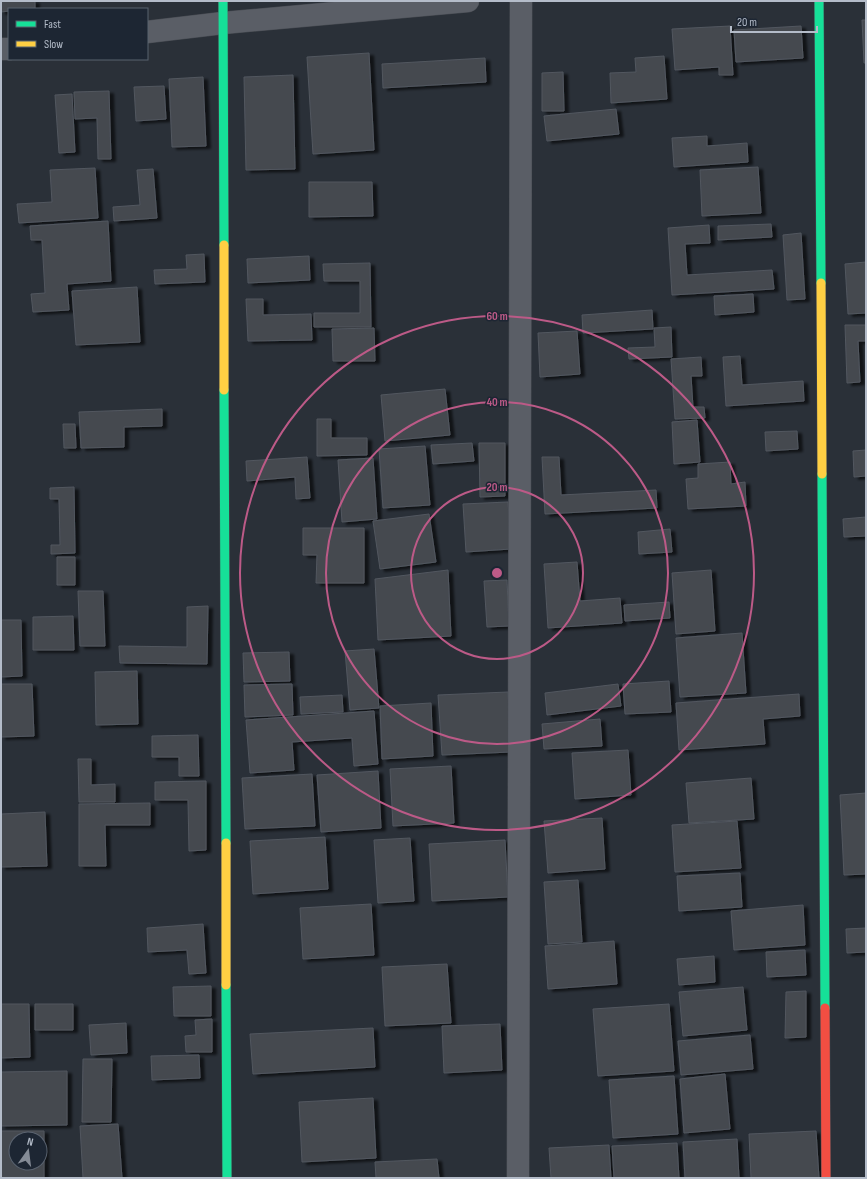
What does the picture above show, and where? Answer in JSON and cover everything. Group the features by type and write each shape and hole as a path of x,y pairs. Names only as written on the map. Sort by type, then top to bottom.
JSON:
{"street":[{"path":"223,1 227,1178"},
{"path":"148,32 468,1"},
{"path":"518,1178 521,1"},
{"path":"819,1 826,1178"}],"building":[{"path":"1,1 35,1 35,8 8,8 8,11 1,12"},
{"path":"862,20 866,20 866,63 864,63"},
{"path":"730,26 733,75 719,75 719,67 675,70 672,29"},
{"path":"801,26 803,58 736,62 734,30"},
{"path":"369,53 374,150 313,154 307,57"},
{"path":"664,56 667,99 611,103 610,73 636,72 635,58"},
{"path":"485,58 486,82 383,88 382,64"},
{"path":"563,72 564,111 542,111 542,73"},
{"path":"293,75 295,169 246,170 244,77"},
{"path":"203,77 206,146 172,147 169,79"},
{"path":"164,86 166,119 136,121 134,87"},
{"path":"109,91 111,159 98,159 97,118 75,119 74,92"},
{"path":"72,94 75,152 59,153 55,95"},
{"path":"616,109 619,134 547,141 544,116"},
{"path":"707,136 707,146 747,143 748,162 674,167 672,138"},
{"path":"758,167 761,213 702,216 700,170"},
{"path":"95,168 98,218 19,223 17,204 52,202 50,170"},
{"path":"153,169 157,218 114,221 113,207 140,205 137,170"},
{"path":"309,182 372,182 373,216 309,217"},
{"path":"108,221 111,281 67,284 69,310 33,312 31,294 45,293 42,240 31,240 30,226"},
{"path":"771,224 772,237 718,240 718,226"},
{"path":"709,225 710,243 685,244 687,275 772,270 774,289 672,295 668,228"},
{"path":"801,233 805,299 787,300 783,235"},
{"path":"204,254 205,282 155,284 154,270 187,269 186,255"},
{"path":"309,256 310,280 248,283 247,259"},
{"path":"866,262 866,313 848,314 845,264"},
{"path":"370,263 371,327 314,327 314,313 360,313 360,281 324,281 323,264"},
{"path":"137,287 140,342 76,345 72,291"},
{"path":"753,294 754,312 715,315 714,296"},
{"path":"246,299 263,299 263,315 311,314 312,340 248,341"},
{"path":"652,310 653,329 583,333 582,315"},
{"path":"845,325 866,325 866,341 858,341 860,382 847,383"},
{"path":"671,327 672,357 629,359 628,348 655,347 654,328"},
{"path":"374,328 375,361 333,361 332,329"},
{"path":"577,331 580,374 540,377 538,333"},
{"path":"740,356 742,385 803,381 804,401 726,406 723,357"},
{"path":"701,357 702,376 691,376 693,407 704,407 705,418 675,419 671,359"},
{"path":"445,389 450,435 385,441 381,395"},
{"path":"162,409 162,426 124,427 124,447 81,448 79,412"},
{"path":"317,419 331,419 331,438 367,438 367,455 317,456"},
{"path":"697,420 700,462 674,464 672,422"},
{"path":"63,424 75,424 76,448 64,448"},
{"path":"797,431 798,449 766,451 765,432"},
{"path":"472,443 474,461 433,464 431,445"},
{"path":"479,443 505,443 505,496 480,497"},
{"path":"425,446 430,505 383,508 379,449"},
{"path":"866,450 866,476 854,477 853,451"},
{"path":"307,457 310,498 296,499 295,477 247,481 246,461"},
{"path":"542,457 559,457 561,495 656,490 657,508 545,514"},
{"path":"373,458 377,519 342,522 338,460"},
{"path":"730,462 731,484 745,482 746,506 688,509 686,479 698,478 698,464"},
{"path":"74,487 75,553 51,554 51,545 60,545 59,499 50,499 50,488"},
{"path":"508,502 511,549 466,552 463,504"},
{"path":"429,514 436,562 380,569 373,521"},
{"path":"866,517 866,536 844,537 843,519"},
{"path":"303,528 364,528 364,583 316,583 317,555 303,555"},
{"path":"670,529 672,552 639,554 638,532"},
{"path":"57,557 75,557 75,585 57,585"},
{"path":"577,562 580,601 620,598 622,623 548,628 544,564"},
{"path":"448,570 451,636 378,640 375,579"},
{"path":"711,570 715,631 676,634 672,573"},
{"path":"507,580 509,626 487,627 484,581"},
{"path":"78,591 103,591 105,646 80,646"},
{"path":"669,602 670,618 625,621 624,605"},
{"path":"208,606 207,664 120,663 119,646 187,647 187,607"},
{"path":"73,616 74,650 33,650 33,617"},
{"path":"1,620 21,620 22,676 1,677"},
{"path":"742,633 746,693 680,697 676,638"},
{"path":"374,649 379,708 350,710 345,651"},
{"path":"289,652 290,681 244,682 243,653"},
{"path":"137,671 138,724 96,725 95,672"},
{"path":"669,681 671,712 625,714 623,684"},
{"path":"1,684 32,684 34,736 1,737"},
{"path":"292,684 293,715 245,717 244,685"},
{"path":"618,684 621,706 547,715 545,693"},
{"path":"508,692 511,752 442,755 438,695"},
{"path":"799,694 800,716 763,719 765,744 679,750 676,703"},
{"path":"342,695 343,712 301,714 300,697"},
{"path":"431,703 433,756 382,759 380,706"},
{"path":"374,711 378,764 354,766 352,738 292,742 294,770 250,773 246,720"},
{"path":"600,719 602,746 544,749 542,724"},
{"path":"198,735 199,776 179,776 179,757 152,757 152,736"},
{"path":"628,750 631,795 575,799 572,753"},
{"path":"78,759 91,759 91,785 115,784 115,802 79,802"},
{"path":"451,766 454,823 393,826 390,769"},
{"path":"378,771 381,828 321,832 317,775"},
{"path":"312,774 315,826 245,829 242,778"},
{"path":"751,778 754,819 689,823 686,783"},
{"path":"206,781 206,850 189,851 188,800 155,800 155,782"},
{"path":"866,793 866,874 844,875 840,795"},
{"path":"150,803 150,825 105,825 106,866 79,866 79,804"},
{"path":"45,812 47,866 1,867 1,814"},
{"path":"602,818 605,869 548,873 544,821"},
{"path":"737,821 741,868 675,872 672,825"},
{"path":"325,837 328,889 253,894 250,841"},
{"path":"410,838 414,901 378,903 374,840"},
{"path":"505,840 508,897 432,901 429,844"},
{"path":"740,873 742,907 679,911 677,876"},
{"path":"578,880 582,942 548,944 544,882"},
{"path":"371,904 374,955 303,959 300,908"},
{"path":"803,905 805,945 734,950 731,911"},
{"path":"203,924 206,973 189,974 187,950 148,952 147,928"},
{"path":"866,928 866,952 847,953 846,929"},
{"path":"614,941 617,984 548,989 545,946"},
{"path":"805,950 806,975 767,977 766,952"},
{"path":"714,956 715,982 679,985 677,959"},
{"path":"447,964 451,1023 385,1026 382,967"},
{"path":"211,986 211,1016 174,1016 173,987"},
{"path":"743,987 747,1030 683,1036 679,992"},
{"path":"806,991 806,1037 785,1038 786,992"},
{"path":"1,1004 29,1004 30,1057 1,1058"},
{"path":"35,1004 73,1004 73,1030 35,1030"},
{"path":"669,1004 674,1071 598,1076 593,1009"},
{"path":"212,1019 212,1052 186,1052 185,1036 196,1035 195,1020"},
{"path":"126,1023 127,1053 91,1055 89,1025"},
{"path":"500,1024 502,1070 444,1073 442,1026"},
{"path":"373,1028 375,1067 253,1074 250,1034"},
{"path":"750,1035 753,1069 681,1075 678,1041"},
{"path":"199,1055 200,1078 152,1080 151,1056"},
{"path":"83,1059 112,1059 111,1122 82,1122"},
{"path":"67,1071 67,1125 1,1126 1,1072"},
{"path":"725,1074 730,1129 684,1133 680,1079"},
{"path":"674,1076 678,1134 613,1138 609,1080"},
{"path":"373,1098 376,1158 302,1162 299,1102"},
{"path":"118,1124 122,1178 83,1178 80,1126"},
{"path":"1,1131 8,1131 8,1171 44,1171 44,1178 1,1178"},
{"path":"816,1131 819,1178 751,1178 749,1134"},
{"path":"737,1139 739,1178 685,1178 683,1142"},
{"path":"677,1143 679,1178 614,1178 612,1146"},
{"path":"609,1145 611,1178 551,1178 549,1148"},
{"path":"437,1159 439,1178 376,1178 375,1162"}],"traffic: fast":[{"path":"223,1 224,245"},
{"path":"819,1 821,283"},
{"path":"224,390 226,843"},
{"path":"822,474 825,1008"},
{"path":"226,985 227,1178"}],"traffic: slow":[{"path":"224,245 224,390"},
{"path":"821,283 822,474"},
{"path":"226,843 226,985"}],"traffic: jam":[{"path":"825,1008 826,1178"}]}
